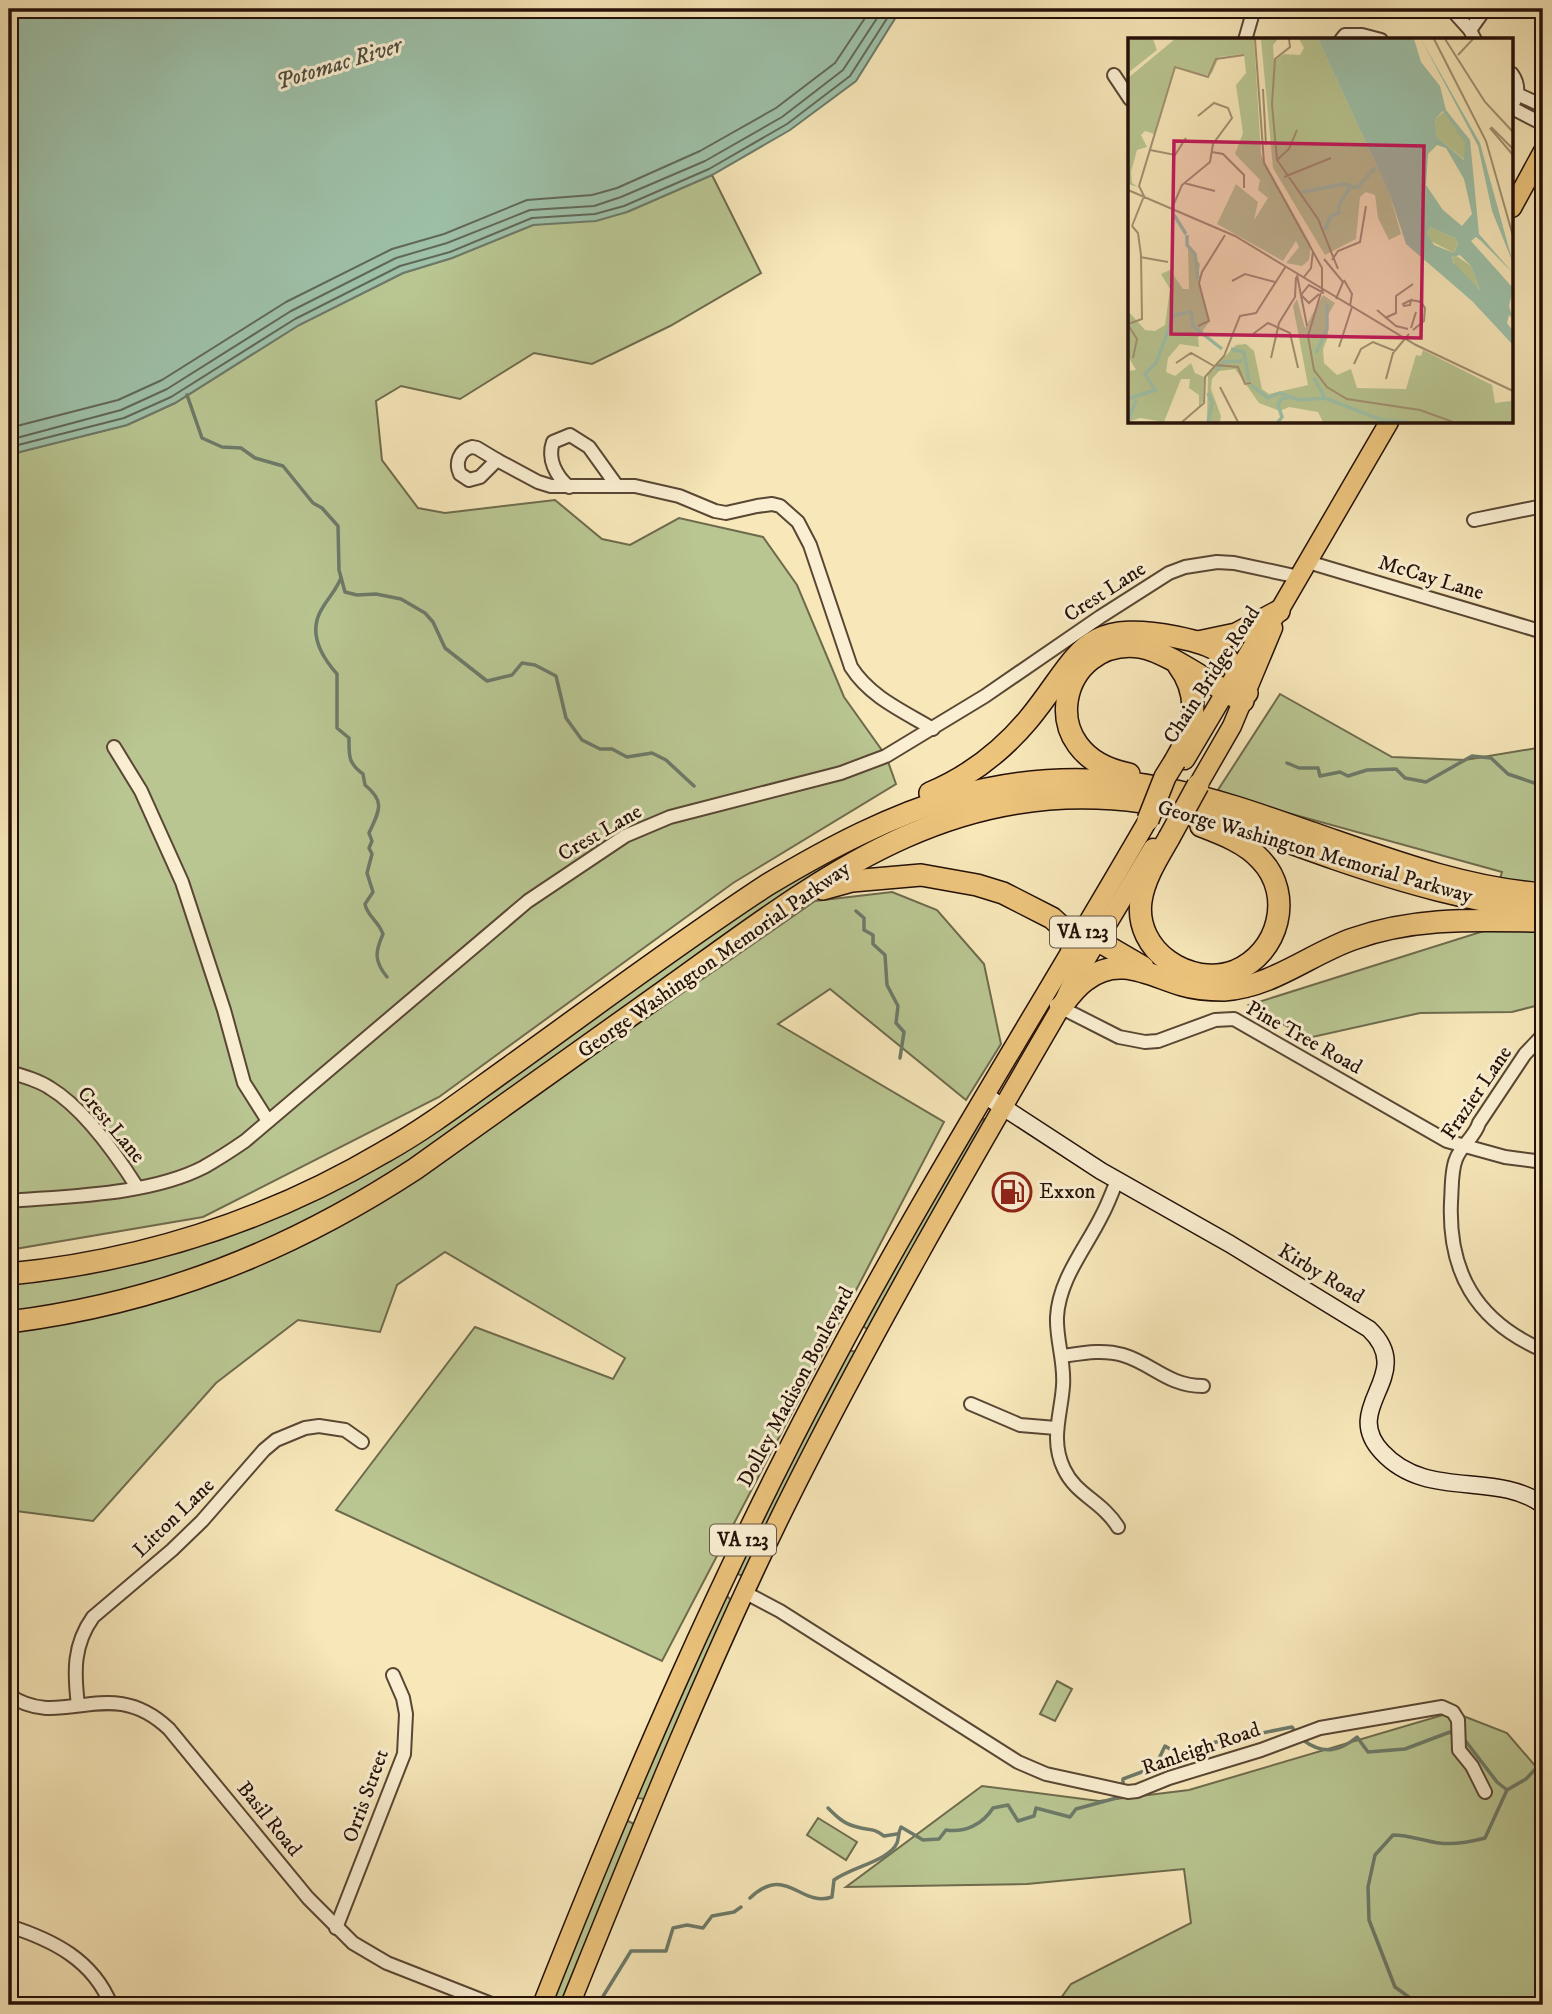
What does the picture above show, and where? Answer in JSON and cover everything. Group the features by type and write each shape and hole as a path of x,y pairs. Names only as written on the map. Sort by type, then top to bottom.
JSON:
{"highway":[{"path":"1198,642 1236,634 1279,611"},
{"path":"867,829 909,802 962,777 992,756 1027,721 1068,663 1093,642 1112,634 1133,632 1198,642 1224,655 1237,672 1239,695"},
{"path":"1231,805 1159,780 1099,765 1082,752 1072,737 1066,715 1068,694 1079,672 1093,658 1110,649 1135,646 1152,650 1239,695"},
{"path":"1153,826 1243,846 1257,855 1271,872 1279,895 1277,925 1262,952 1244,967 1221,974 1191,973 1171,963 1150,941 1142,924 1141,901 1148,877 1153,826 1165,778 1179,762 1189,737 1194,712 1189,684 1177,664"},
{"path":"1153,826 1203,777"},
{"name":"George Washington Memorial Parkway","path":"9,1274 91,1263 154,1249 248,1218 328,1183 422,1129 767,885 867,829 946,799 993,788 1050,781 1144,786 1231,805 1433,873 1493,887 1543,894"},
{"name":"George Washington Memorial Parkway","path":"9,1322 110,1305 163,1291 253,1258 348,1211 415,1169 822,881 924,828 970,812 1009,803 1046,799 1104,799 1153,826 1224,821 1362,868 1442,891 1497,904 1543,909"},
{"path":"774,913 831,886 852,881 937,876 1003,893 1045,914 1084,941 1160,977"},
{"path":"1052,1003 1109,968 1128,967 1199,989 1234,989 1261,982 1335,946 1390,928 1452,920 1543,921"}],"main road":[{"path":"1514,204 1543,151"},
{"name":"Chain Bridge Road","path":"1237,672 1304,570 1388,424"},
{"name":"Chain Bridge Road","path":"1203,777 1279,611"},
{"name":"Chain Bridge Road","path":"1179,762 1239,695"},
{"name":"Dolley Madison Boulevard","path":"570,2005 645,1818 744,1592 869,1343 1003,1107 1084,941 1153,826"},
{"name":"Dolley Madison Boulevard","path":"542,2005 622,1807 723,1582 774,1477 906,1230 986,1096 1052,1003 1074,979 1084,941"},
{"name":"Kirby Road","path":"986,1096 1117,1181 1287,1277 1375,1334 1385,1352 1387,1365 1370,1408 1368,1424 1375,1443 1388,1458 1426,1479 1515,1492 1543,1505"},
{"path":"849,1333 869,1343"},
{"path":"723,1582 744,1592"},
{"path":"622,1807 645,1818"}],"street":[{"path":"1246,38 1254,9"},
{"path":"1451,9 1473,35 1485,9"},
{"path":"1343,38 1362,34 1375,38"},
{"path":"1114,75 1128,96"},
{"path":"1514,78 1517,84 1514,102"},
{"path":"1514,102 1543,106"},
{"path":"1514,102 1543,124"},
{"path":"569,487 556,470 550,456 553,442 570,435 589,447 617,486"},
{"path":"497,460 538,482 569,487 617,486 662,492 726,513 772,504 788,511 798,522 810,545 847,655 858,679 877,695 933,729"},
{"path":"1474,520 1543,506"},
{"name":"Crest Lane","path":"9,1072 31,1079 60,1095 76,1109 137,1187 203,1168 245,1141 528,901 607,846 670,817 861,767 886,756 985,696 1169,573 1185,567 1217,562 1304,570"},
{"name":"McCay Lane","path":"1304,570 1543,632"},
{"path":"114,747 141,791 182,882 224,1010 244,1083 268,1121"},
{"name":"Pine Tree Road","path":"1052,1003 1119,1037 1145,1042 1158,1041 1215,1020 1244,1023 1427,1130 1464,1146 1505,1157 1543,1162"},
{"name":"Frazier Lane","path":"1540,1349 1520,1340 1490,1317 1473,1296 1461,1272 1452,1237 1451,1213 1456,1158 1525,1054 1543,1035"},
{"path":"1117,1181 1063,1287 1057,1316 1063,1356 1062,1396 1056,1444 1065,1472 1075,1485 1110,1514 1118,1527"},
{"path":"9,1201 137,1187"},
{"path":"1063,1356 1090,1352 1121,1354 1179,1384 1203,1386"},
{"path":"971,1405 1020,1425 1056,1428"},
{"name":"Litton Lane","path":"79,1705 75,1679 76,1655 84,1630 93,1617 202,1521 264,1450 289,1433 320,1426 345,1430 362,1442"},
{"name":"Ranleigh Road","path":"744,1592 780,1611 1018,1762 1077,1783 1128,1792 1137,1791 1168,1778 1261,1750 1309,1731 1441,1707 1453,1712 1458,1720 1460,1750 1485,1792"},
{"name":"Orris Street","path":"336,1928 404,1754 406,1740 403,1698 393,1675"},
{"name":"Basil Road","path":"9,1695 32,1706 46,1708 119,1702 133,1705 159,1719 336,1928 361,1948 387,1963 494,2005"},
{"path":"9,1926 41,1937 80,1961 98,1980 111,2005"}],"shaded area":[{"path":"712,175 761,273 670,326 592,364 534,353 460,399 401,386 376,401 382,460 418,508 445,513 555,500 602,539 630,545 679,518 763,537 797,585 844,697 886,756 896,784 733,883 439,1097 203,1217 9,1250 9,458 19,452 127,425 175,403 299,325 403,273 452,258 533,225 627,212"},
{"path":"1280,694 1392,757 1465,760 1543,747 1543,1004 1512,1012 1420,1013 1308,1038 1249,1005 1484,931 1502,872 1216,793"},
{"path":"943,805 919,825 511,1096 285,1239 150,1288 9,1316 9,1280 316,1196 779,885"},
{"path":"892,892 937,910 984,964 1001,1044 966,1100 830,989 778,1024 944,1122 662,1661 336,1510 475,1327 613,1379 625,1358 445,1252 397,1285 380,1332 298,1320 216,1383 93,1521 16,1511 9,1507 9,1328 225,1276 577,1066 815,901"},
{"path":"987,1119 869,1330 864,1327 864,1321 979,1121"},
{"path":"847,1350 857,1352 743,1576 735,1573"},
{"path":"728,1597 733,1602 645,1799 636,1798 722,1599"},
{"path":"1057,1681 1072,1689 1055,1721 1040,1714"},
{"path":"1453,1712 1507,1733 1543,1775 1543,2005 1056,2005 1071,1984 1191,1923 1184,1869 1027,1884 846,1887 982,1786 1099,1801 1189,1790"},
{"path":"818,1818 857,1842 846,1860 807,1835"},
{"path":"626,1820 636,1828 566,2005 549,2005"}],"water":[{"name":"Potomac River","path":"9,9 901,9 856,81 790,130 712,175 627,212 596,221 533,225 452,258 403,273 299,325 175,403 127,425 20,452 9,458"}],"waterway":[{"path":"187,395 202,438 222,447 241,448 255,458 283,466 313,503 322,508 338,526 339,570 345,592 401,599 425,613 433,622 445,648 487,681 512,675 522,663 535,665 556,676 566,718 582,740 600,749 612,749 627,757 652,753 666,760 694,786"},
{"path":"341,578 318,616 316,634 325,659 337,674 337,728 349,738 352,763 363,774 365,785 378,802 378,813 369,833 372,841 369,848 372,854 367,873 373,892 365,904 383,934 377,956 387,977"},
{"path":"1287,763 1299,768 1318,768 1320,776 1340,772 1348,776 1367,770 1396,769 1405,778 1426,782 1472,756 1491,758 1508,774 1543,786"},
{"path":"856,911 864,918 864,930 873,935 873,944 885,955 887,985 898,1006 896,1023 904,1032 900,1058"},
{"path":"1186,1758 1206,1744 1292,1727 1294,1730"},
{"path":"1303,1740 1317,1748 1331,1750 1344,1746 1357,1737 1368,1752 1405,1749 1450,1732 1453,1734"},
{"path":"1464,1739 1497,1782 1507,1790"},
{"path":"1123,1786 1123,1779 1155,1767 1165,1746 1175,1752"},
{"path":"1427,2005 1413,2000 1395,1987 1369,1920 1368,1887 1375,1855 1393,1835 1445,1844 1485,1838 1507,1790 1526,1779 1543,1761"},
{"path":"750,1898 763,1888 774,1885 784,1885 811,1897 832,1897 834,1880 886,1855 897,1843 901,1827 923,1840 939,1839 946,1830 967,1829 979,1823 993,1808 1008,1805 1018,1821 1034,1816 1036,1808 1070,1817 1076,1809 1120,1797"},
{"path":"828,1808 852,1826 874,1830 884,1836 897,1834"},
{"path":"590,2003 602,1998 631,1951 666,1951 673,1928 687,1925 703,1928 712,1916 734,1912 741,1907"}],"place":[{"name":"Exxon","path":"1012,1192"}]}
